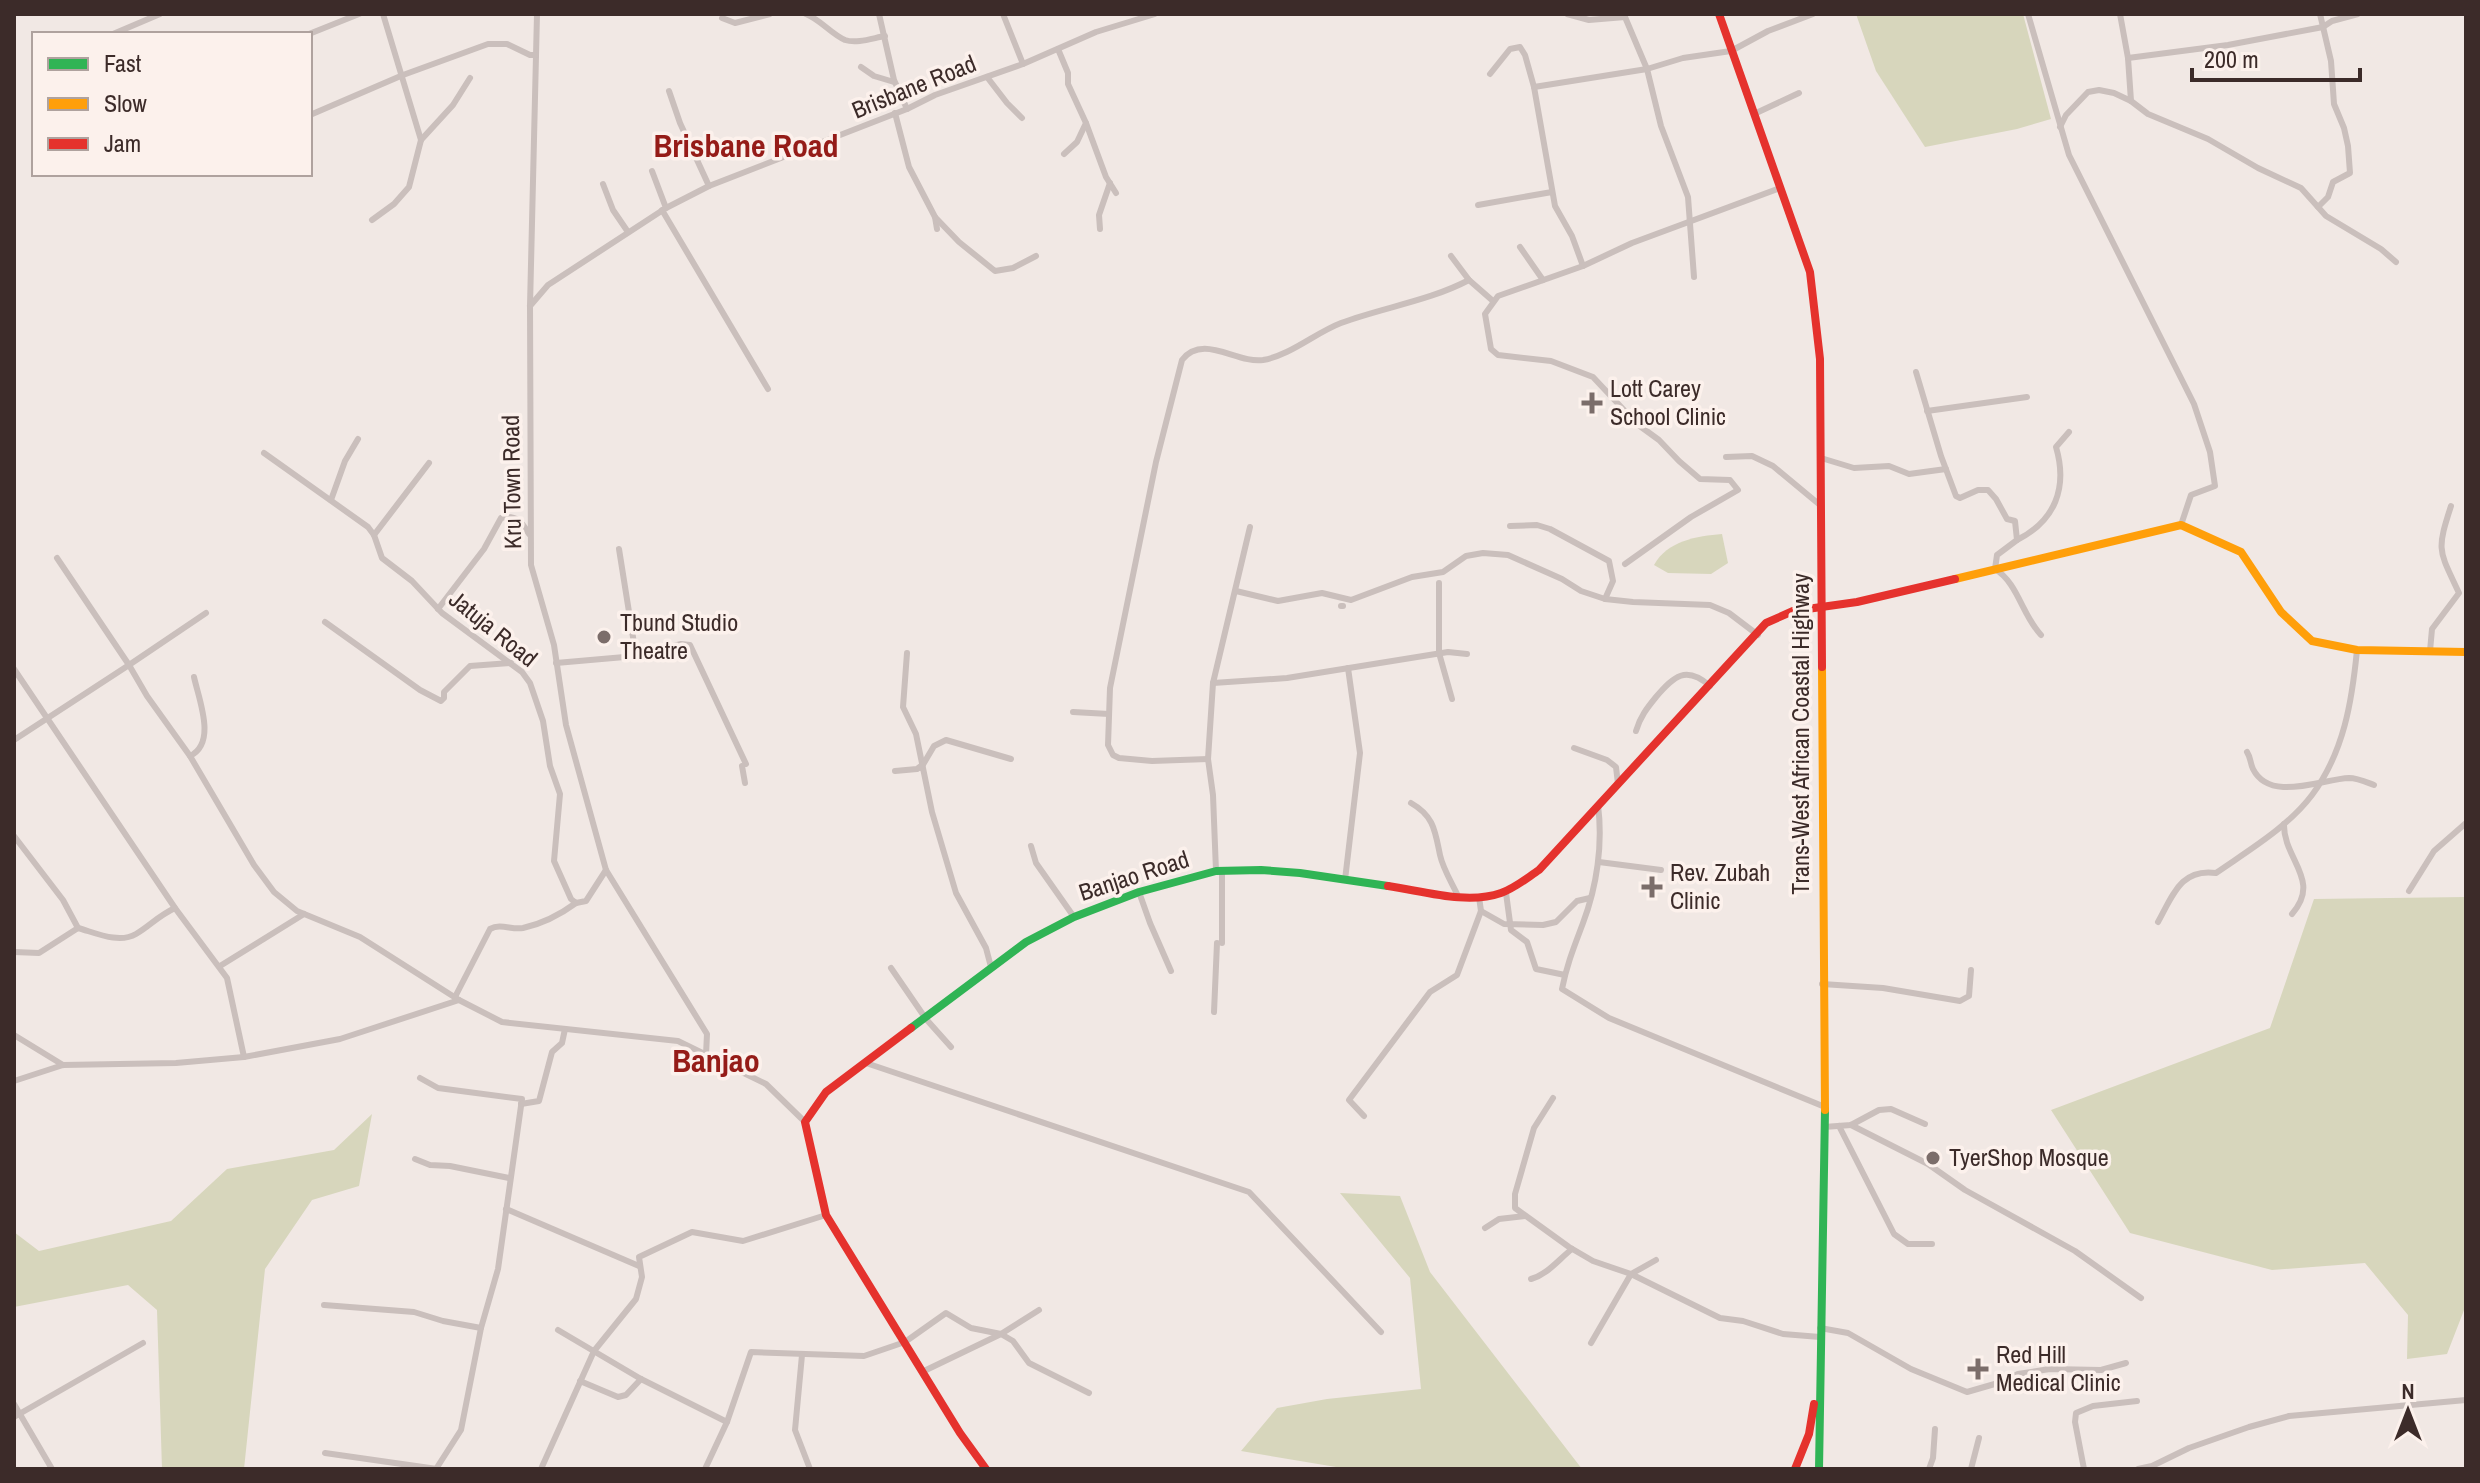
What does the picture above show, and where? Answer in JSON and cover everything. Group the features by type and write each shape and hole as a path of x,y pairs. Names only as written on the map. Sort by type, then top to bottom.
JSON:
{"main road":[{"name":"Trans-West African Coastal Highway","path":"1719,14 1799,236 1815,303 1820,359 1825,1107 1819,1469"},
{"name":"Banjao Road","path":"805,1122 826,1092 1026,942 1074,917 1139,892 1219,871 1300,873 1458,896 1506,893 1539,870 1766,623 1780,615 1857,602 2181,525"},
{"path":"2181,525 2241,552 2281,612 2312,641 2357,650 2466,652"},
{"path":"805,1122 826,1215 960,1433 986,1469"},
{"path":"1795,1469 1812,1418 1820,1337"}],"street":[{"path":"118,32 160,14"},
{"path":"312,33 359,14"},
{"path":"383,14 421,140"},
{"name":"Kru Town Road","path":"537,14 530,306 531,565 546,609 566,725 606,870 707,1034 706,1055"},
{"path":"722,18 735,23 770,14"},
{"path":"806,14 846,40 886,39"},
{"path":"879,14 894,82 907,109"},
{"path":"1003,14 1023,64"},
{"name":"Brisbane Road","path":"530,306 548,285 664,209 709,186 907,109 935,95 1023,64 1096,32 1155,14"},
{"path":"1567,14 1589,20 1625,17 1647,69 1661,126 1688,197 1694,277"},
{"path":"1534,87 1647,69 1683,58 1731,51 1768,31 1813,14"},
{"path":"2028,14 2069,155 2194,404 2205,434 2215,486 2191,495 2181,525"},
{"path":"2120,14 2128,58 2131,101"},
{"path":"2318,207 2328,197 2333,182 2350,173 2344,128 2334,104 2331,61 2320,14"},
{"path":"2128,58 2228,45 2323,27 2332,21 2358,14"},
{"path":"312,114 488,44 507,44 536,55"},
{"path":"1490,74 1510,49 1520,47 1534,87 1555,206 1572,236 1583,266"},
{"path":"1058,49 1068,73 1068,84 1116,193"},
{"path":"861,67 874,76 894,82"},
{"path":"987,77 1022,118"},
{"path":"372,220 394,204 409,187 421,140 453,105 470,78"},
{"path":"2060,127 2066,115 2088,92 2099,90 2114,93 2148,114 2208,139 2301,188 2326,216 2381,249 2396,262"},
{"path":"669,91 709,186"},
{"path":"1754,114 1799,93"},
{"path":"895,113 909,167 935,217 959,242 995,271 1013,268 1036,256"},
{"path":"1064,154 1077,142 1086,123"},
{"path":"652,171 664,209 768,389"},
{"path":"1100,229 1099,215 1110,183"},
{"path":"603,184 613,210 628,232"},
{"path":"1625,564 1691,517 1738,490 1730,480 1700,479 1659,440 1637,424 1593,377 1551,361 1498,355 1491,349 1485,314 1498,296 1780,188"},
{"path":"1478,205 1552,192"},
{"path":"935,217 937,229"},
{"path":"1520,247 1543,280"},
{"path":"1451,256 1469,280 1493,301"},
{"path":"1208,759 1152,761 1119,758 1108,750 1110,688 1156,462 1182,360 1188,352 1198,349 1261,360 1277,356 1318,332 1444,294 1469,280"},
{"path":"1916,372 1956,496 1960,498 1978,490 1988,490 2007,519 2015,521 2017,540"},
{"path":"1927,411 2027,397"},
{"path":"2041,635 2029,623 2014,588 1995,569 1997,555 2038,530 2057,502 2062,465 2056,447 2069,432"},
{"path":"331,500 345,461 358,439"},
{"name":"Jatuja Road","path":"264,453 368,527 382,558 412,581 438,609 511,663 530,683 543,721 550,766 560,794 554,861 571,899 576,903"},
{"path":"1726,457 1752,456 1773,466 1820,505"},
{"path":"1821,458 1854,468 1889,466 1909,474 1946,469"},
{"path":"374,535 429,463"},
{"path":"2430,651 2432,629 2459,593 2440,549 2451,506"},
{"path":"438,609 484,549 501,518 509,516 518,519 530,534"},
{"path":"1510,526 1537,525 1550,529 1609,561 1613,581 1605,599"},
{"path":"1214,1012 1220,943 1219,871 1208,759 1213,683 1250,527"},
{"path":"619,549 636,656"},
{"path":"1236,591 1278,601 1322,593 1351,600 1412,577 1443,572 1466,556 1483,553 1508,555 1581,591 1605,599 1710,605 1729,613 1758,635"},
{"path":"57,558 190,756 254,865 274,892 304,914 360,937 457,998 502,1022 678,1041 766,1084 805,1122"},
{"path":"1439,583 1439,653 1452,699"},
{"path":"14,740 206,613"},
{"path":"325,622 420,690 441,701 444,692 470,666 511,663"},
{"path":"556,663 636,656 681,644 690,645 744,765 745,783"},
{"path":"2158,922 2175,891 2189,875 2202,871 2216,873 2284,824 2312,795 2341,744 2352,698 2357,650"},
{"path":"907,653 903,707 916,734 921,767 956,893 986,948 991,967"},
{"path":"1213,683 1287,678 1439,653 1467,654"},
{"path":"1345,880 1360,753 1348,668"},
{"path":"14,669 175,908 220,966 231,989 244,1057"},
{"path":"1636,731 1640,718 1672,679 1686,674 1698,676 1710,686"},
{"path":"190,756 197,753 206,737 194,677"},
{"path":"1073,712 1109,714"},
{"path":"895,771 921,767 934,746 946,740 1011,759"},
{"path":"1574,748 1607,760 1616,767 1618,784"},
{"path":"2247,752 2253,770 2265,781 2289,789 2352,778 2374,785"},
{"path":"1411,803 1424,810 1434,822 1441,857 1458,896"},
{"path":"1598,805 1599,862 1584,921 1568,957 1562,989 1609,1018 1825,1107"},
{"path":"2409,891 2434,851 2466,823"},
{"path":"2284,824 2283,836 2288,851 2303,877 2301,903 2292,914"},
{"path":"14,836 59,894 78,928 112,938 134,936 156,917 175,908"},
{"path":"1031,846 1036,863 1074,917"},
{"path":"1599,862 1661,870"},
{"path":"14,1081 63,1065 176,1063 244,1057 340,1039 457,998 490,929 496,926 521,928 561,914 576,903 586,901 606,870"},
{"path":"1139,892 1171,971"},
{"path":"1506,893 1511,930 1527,942 1536,969 1565,975"},
{"path":"1364,1116 1349,1100 1430,992 1457,975 1481,911 1479,897"},
{"path":"1481,911 1504,924 1543,925 1556,922 1577,901 1590,898"},
{"path":"220,966 304,914"},
{"path":"14,952 39,953 78,928"},
{"path":"891,968 926,1019 951,1047"},
{"path":"1822,984 1883,988 1960,1001 1969,996 1971,970"},
{"path":"521,1104 539,1101 552,1052 562,1043 565,1029"},
{"path":"14,1035 63,1065"},
{"path":"866,1063 1249,1192 1381,1332"},
{"path":"325,1453 437,1469 461,1430 481,1328 498,1269 522,1099 438,1088 420,1078"},
{"path":"1553,1098 1534,1128 1514,1206 1593,1261 1631,1274 1720,1318 1743,1321 1783,1334 1820,1337 1848,1333 1911,1369 1967,1392 2018,1374 2050,1369 2101,1370 2126,1363"},
{"path":"1824,1127 1851,1125 1879,1110 1891,1109 1925,1124"},
{"path":"1851,1125 1928,1164 1965,1190 2075,1251 2141,1298"},
{"path":"1839,1126 1894,1234 1908,1244 1932,1244"},
{"path":"415,1159 430,1165 509,1178"},
{"path":"506,1209 639,1266"},
{"path":"541,1469 594,1351 636,1299 642,1277 639,1257 692,1232 743,1241 826,1215"},
{"path":"1485,1228 1499,1219 1525,1216"},
{"path":"1531,1279 1545,1275 1572,1249"},
{"path":"1591,1343 1631,1274 1656,1260"},
{"path":"324,1305 414,1312 481,1328"},
{"path":"924,1371 1001,1334 1039,1310"},
{"path":"705,1469 727,1422 751,1352 864,1356 905,1342 946,1313 971,1328 1001,1334 1013,1341 1029,1363 1089,1393"},
{"path":"558,1330 641,1379 727,1422"},
{"path":"17,1415 143,1343"},
{"path":"802,1355 795,1430 810,1469"},
{"path":"580,1381 618,1397 626,1395 641,1379"},
{"path":"2138,1469 2249,1427 2289,1416 2466,1400"},
{"path":"2084,1469 2076,1413 2093,1406 2137,1401"},
{"path":"14,1404 17,1415 52,1469"},
{"path":"1929,1469 1935,1429"},
{"path":"1971,1469 1979,1438"},
{"path":"370,1469 373,1459"}],"green space":[{"path":"1856,14 2023,14 2051,119 1925,147 1876,71"},
{"path":"1722,534 1728,563 1711,574 1668,573 1654,565 1675,545 1693,538"},
{"path":"2466,897 2466,1305 2447,1354 2407,1359 2408,1315 2365,1263 2272,1270 2130,1233 2051,1110 2270,1028 2314,899"},
{"path":"372,1114 359,1186 312,1200 265,1269 244,1469 162,1469 157,1310 128,1285 14,1307 14,1232 39,1251 171,1221 227,1169 334,1150"},
{"path":"1340,1193 1400,1196 1430,1272 1582,1469 1348,1469 1241,1451 1277,1408 1421,1389 1410,1278"}],"traffic: fast":[{"path":"911,1028 1026,942 1074,917 1139,892 1216,871 1300,873 1388,886"},
{"path":"1819,1469 1825,1110"}],"traffic: slow":[{"path":"1955,579 2181,525 2241,552 2281,612 2312,641 2357,650 2466,652"},
{"path":"1822,667 1825,1110"}],"traffic: jam":[{"path":"1719,14 1810,272 1820,359 1822,667"},
{"path":"1388,886 1474,898 1511,888 1539,870 1766,623 1793,611 1857,602 1955,579"},
{"path":"911,1028 826,1092 805,1122 826,1215 960,1433 986,1469"},
{"path":"1795,1469 1809,1434 1814,1404"}],"place":[{"name":"Lott Carey School Clinic","path":"1592,403"},
{"name":"Tbund Studio Theatre","path":"604,637"},
{"name":"Rev. Zubah Clinic","path":"1652,887"},
{"name":"TyerShop Mosque","path":"1933,1158"},
{"name":"Red Hill Medical Clinic","path":"1978,1369"}],"district":[{"name":"Brisbane Road","path":"746,146"},
{"name":"Banjao","path":"716,1061"}]}
